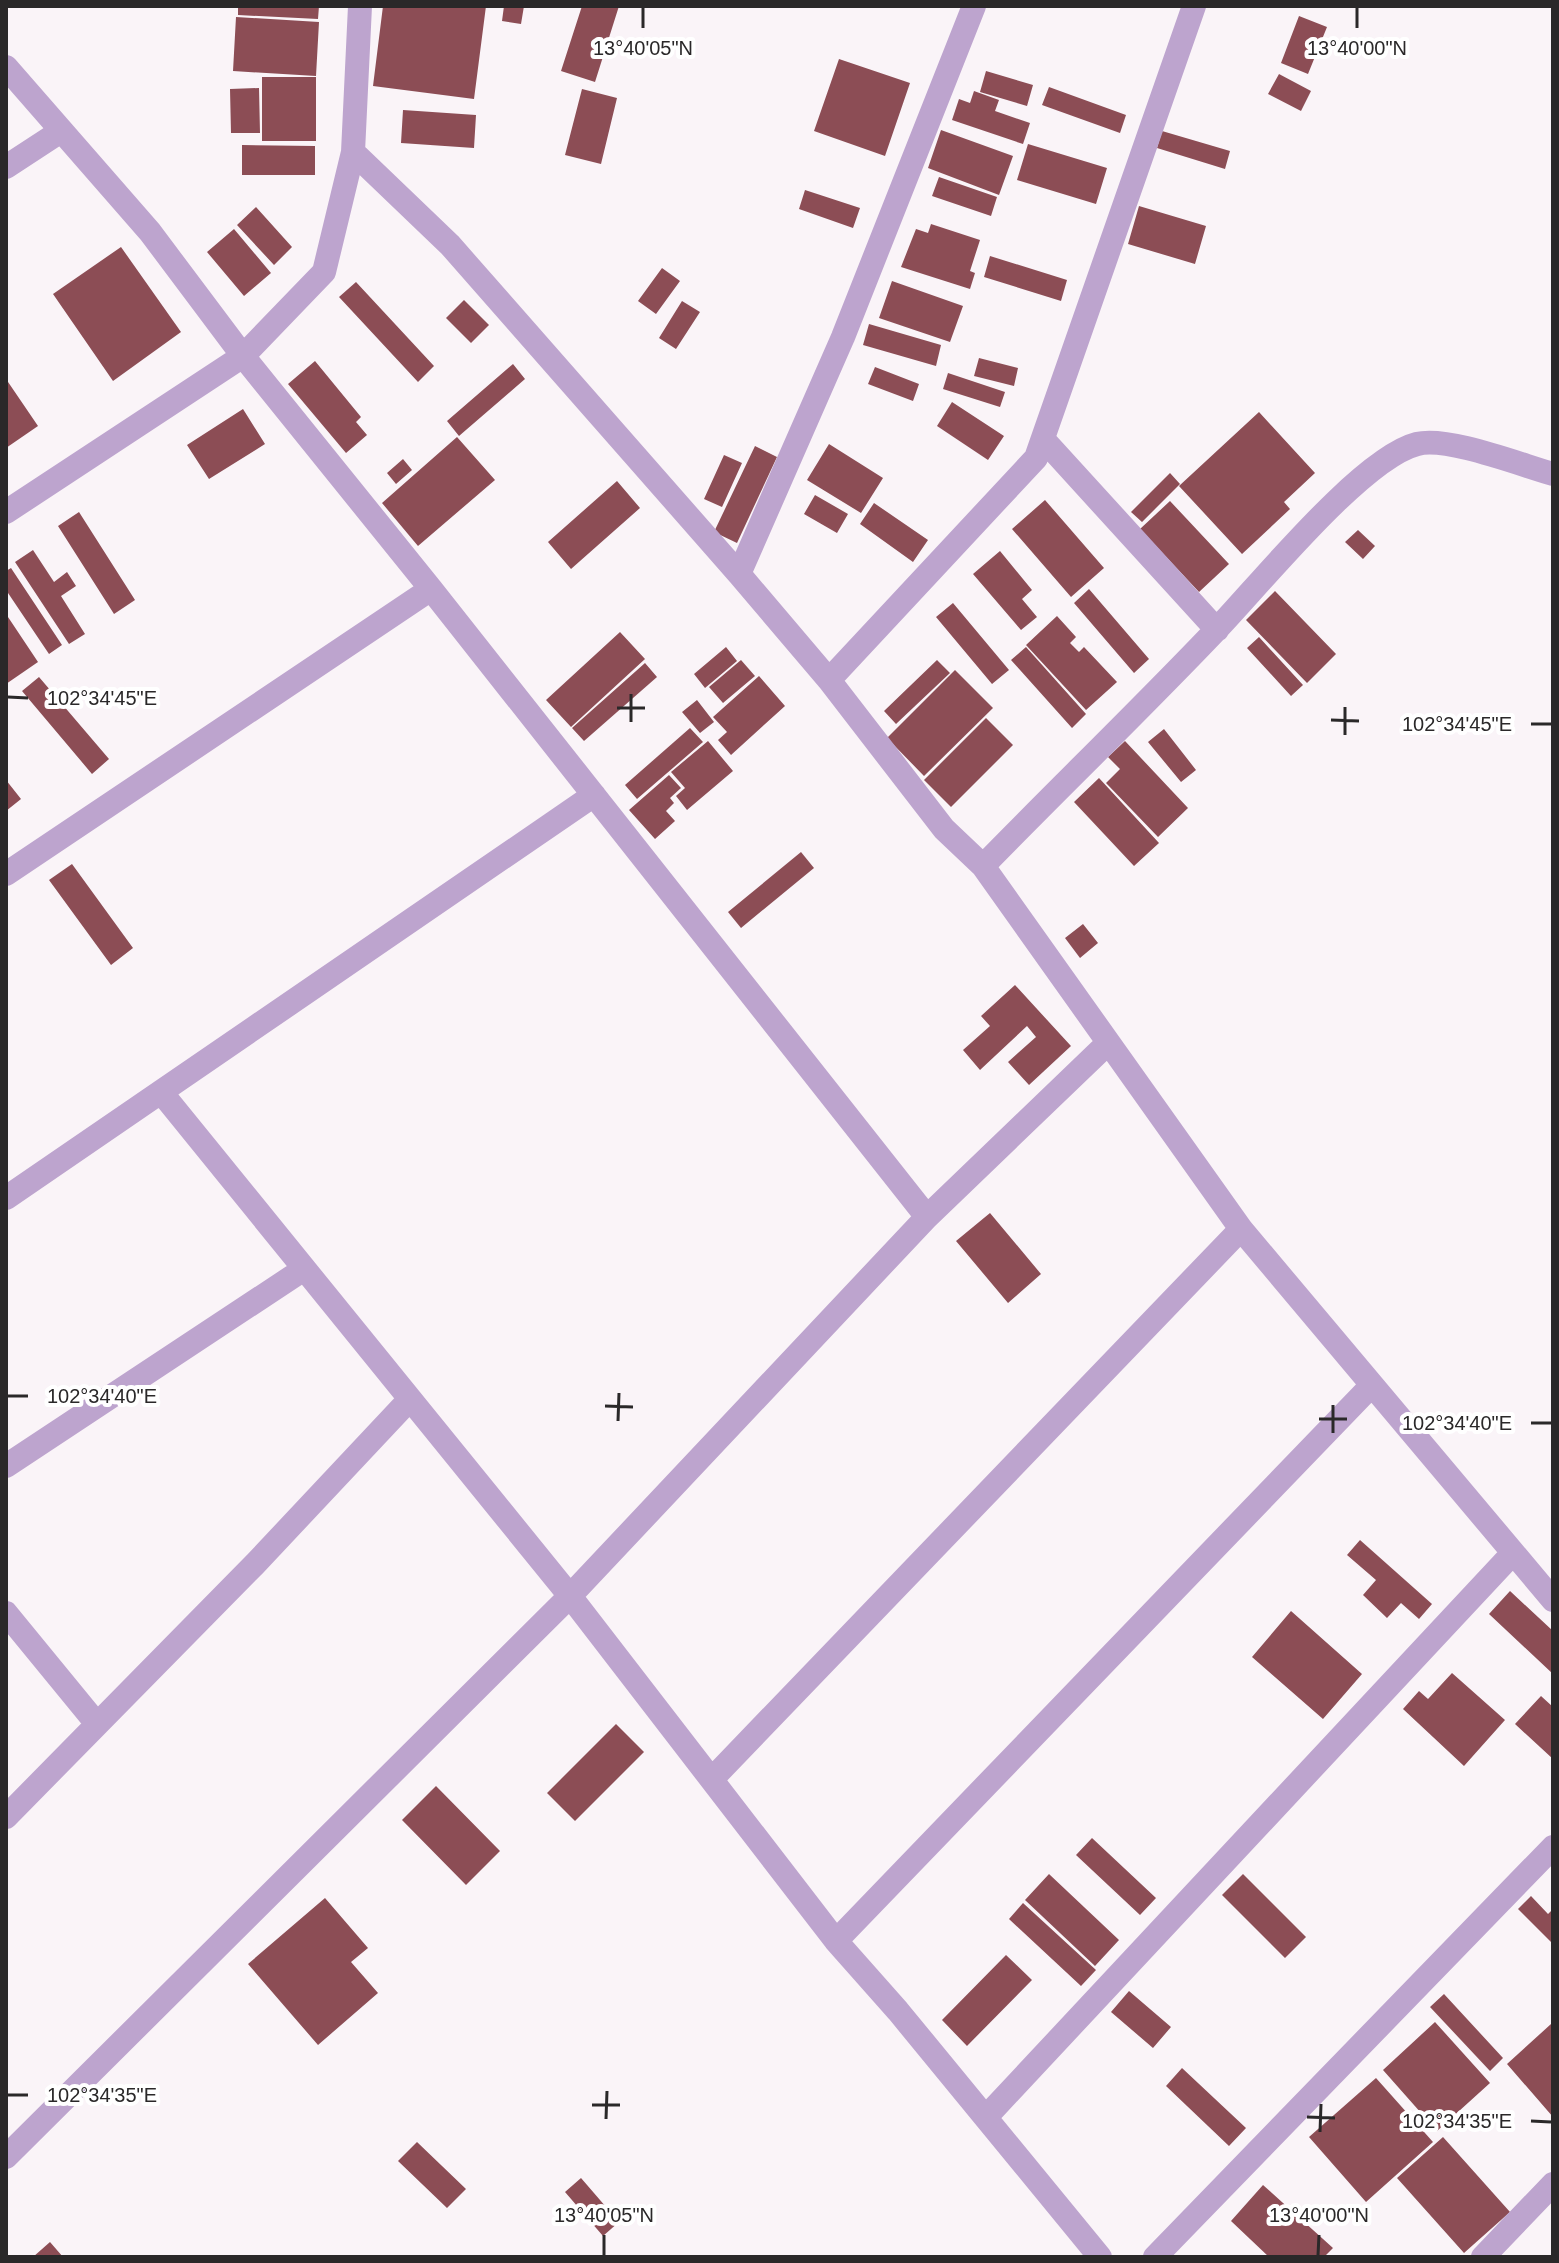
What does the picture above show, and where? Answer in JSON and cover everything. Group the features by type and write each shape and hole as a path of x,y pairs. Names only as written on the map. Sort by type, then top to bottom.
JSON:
{"street":[{"path":"6,512 243,356 324,272 353,152 360,6"},
{"path":"739,574 843,337 974,6"},
{"path":"829,680 1036,458 1194,6"},
{"path":"6,67 150,232 243,356 927,1217"},
{"path":"6,167 61,131"},
{"path":"353,152 450,245 829,680 944,829 983,866 1241,1229 1553,1600"},
{"path":"1043,439 1217,630"},
{"path":"983,866 1217,630 1327,512 1380,462 1400,449 1422,443 1453,445 1553,474"},
{"path":"6,874 431,589"},
{"path":"6,1198 594,795"},
{"path":"6,2157 570,1596 927,1217 1108,1043"},
{"path":"161,1092 570,1596 836,1941 898,2011 1100,2257"},
{"path":"712,1779 1241,1229"},
{"path":"6,1466 304,1269"},
{"path":"836,1941 1372,1385"},
{"path":"6,1817 255,1564 410,1399"},
{"path":"986,2117 1513,1553"},
{"path":"6,1613 97,1724"},
{"path":"1155,2257 1553,1847"},
{"path":"1483,2257 1553,2184"}],"building":[{"path":"238,6 319,6 318,19 238,15"},
{"path":"383,6 486,6 474,99 373,86"},
{"path":"504,6 524,6 521,24 502,21"},
{"path":"582,6 619,6 595,82 561,71"},
{"path":"1299,16 1327,27 1308,74 1281,63"},
{"path":"236,17 319,22 316,76 233,71"},
{"path":"839,59 910,83 885,156 814,131"},
{"path":"986,71 1033,85 1027,106 980,92"},
{"path":"1279,74 1311,91 1301,111 1268,94"},
{"path":"262,77 316,77 316,141 262,141"},
{"path":"1049,87 1126,115 1120,133 1042,105"},
{"path":"259,88 260,133 231,133 230,89"},
{"path":"582,89 617,98 601,164 565,155"},
{"path":"974,91 999,100 995,111 1030,123 1023,144 952,120 959,99 970,103"},
{"path":"403,110 476,115 474,148 401,143"},
{"path":"941,130 1013,156 999,195 928,168"},
{"path":"1162,131 1230,151 1225,169 1157,148"},
{"path":"1028,144 1107,168 1096,204 1017,180"},
{"path":"242,145 315,146 315,175 242,175"},
{"path":"939,177 997,197 991,216 932,196"},
{"path":"805,190 860,208 853,228 799,209"},
{"path":"1139,206 1206,226 1195,264 1128,244"},
{"path":"256,207 292,247 274,265 237,225"},
{"path":"931,224 980,240 970,271 975,273 970,289 901,267 916,229 928,233"},
{"path":"234,229 271,273 244,296 207,252"},
{"path":"121,247 181,332 113,381 53,294"},
{"path":"990,256 1067,280 1061,301 984,277"},
{"path":"662,268 680,281 656,314 638,301"},
{"path":"892,281 963,306 950,342 879,318"},
{"path":"356,282 434,366 418,382 339,297"},
{"path":"464,300 489,325 471,343 446,318"},
{"path":"682,301 700,312 676,349 659,338"},
{"path":"869,324 941,345 936,366 863,345"},
{"path":"979,358 1018,368 1014,386 974,376"},
{"path":"315,361 361,417 356,422 367,435 346,453 288,384"},
{"path":"513,364 525,379 459,436 447,421"},
{"path":"875,367 919,384 913,401 868,384"},
{"path":"948,373 1005,392 1000,407 943,389"},
{"path":"6,379 38,426 6,448"},
{"path":"952,402 1004,436 988,460 937,426"},
{"path":"243,409 265,444 209,479 187,445"},
{"path":"1259,412 1315,473 1284,502 1290,509 1242,554 1179,486"},
{"path":"457,437 495,480 418,546 382,503"},
{"path":"829,444 883,478 861,513 807,480"},
{"path":"755,446 777,457 737,543 714,532"},
{"path":"724,455 742,463 722,507 704,499"},
{"path":"403,459 412,470 396,484 387,473"},
{"path":"1170,473 1180,484 1142,522 1131,512"},
{"path":"617,481 640,508 571,569 548,542"},
{"path":"815,495 848,514 837,533 804,514"},
{"path":"1045,500 1104,568 1071,597 1012,529"},
{"path":"1170,501 1229,564 1199,592 1140,529"},
{"path":"874,503 928,540 913,562 860,524"},
{"path":"79,512 135,600 114,614 58,526"},
{"path":"1358,530 1375,546 1363,559 1345,542"},
{"path":"33,550 54,582 67,572 76,586 61,596 85,634 69,644 15,562"},
{"path":"1000,551 1032,590 1022,599 1037,617 1021,630 973,574"},
{"path":"11,568 62,645 49,654 6,590 6,571"},
{"path":"1089,589 1149,659 1134,673 1074,603"},
{"path":"1275,591 1336,654 1307,683 1246,620"},
{"path":"953,603 1009,670 992,684 936,617"},
{"path":"6,614 38,662 6,684"},
{"path":"1057,616 1076,637 1070,643 1079,652 1084,647 1117,682 1086,710 1026,645"},
{"path":"620,632 645,659 571,727 546,700"},
{"path":"1259,637 1303,685 1291,696 1247,648"},
{"path":"726,647 737,661 705,688 694,674"},
{"path":"1026,647 1086,714 1072,728 1011,660"},
{"path":"741,660 755,676 723,703 709,687"},
{"path":"937,660 950,673 896,724 884,711"},
{"path":"645,663 657,677 584,741 572,728"},
{"path":"955,670 993,708 924,776 887,738"},
{"path":"759,676 785,706 731,755 718,740 727,732 713,717"},
{"path":"39,677 109,759 92,774 22,691"},
{"path":"697,700 714,722 700,733 682,712"},
{"path":"986,718 1013,745 951,807 924,780"},
{"path":"690,728 703,742 637,799 625,785"},
{"path":"1164,729 1196,770 1181,782 1148,742"},
{"path":"708,741 733,771 687,810 676,796 685,788 671,772"},
{"path":"1125,741 1188,808 1158,837 1106,783 1120,769 1108,757"},
{"path":"669,775 681,788 670,798 674,803 666,811 675,821 655,839 629,810"},
{"path":"1099,778 1159,843 1134,866 1074,802"},
{"path":"6,780 21,799 6,811"},
{"path":"801,852 814,868 741,928 728,912"},
{"path":"72,864 133,948 111,965 49,880"},
{"path":"1083,924 1098,943 1080,958 1065,938"},
{"path":"1015,985 1071,1046 1029,1085 1008,1062 1036,1037 1027,1026 980,1070 963,1050 990,1026 981,1016"},
{"path":"990,1213 1041,1274 1008,1303 956,1241"},
{"path":"1360,1540 1432,1604 1419,1619 1401,1603 1387,1618 1363,1595 1376,1580 1347,1555"},
{"path":"1510,1591 1553,1631 1553,1674 1489,1614"},
{"path":"1291,1611 1362,1674 1323,1719 1252,1657"},
{"path":"1452,1673 1505,1720 1464,1766 1403,1709 1419,1691 1428,1699"},
{"path":"1541,1696 1553,1707 1553,1759 1515,1724"},
{"path":"616,1724 644,1752 575,1821 547,1793"},
{"path":"436,1786 500,1851 466,1885 402,1820"},
{"path":"1092,1838 1156,1898 1140,1915 1076,1855"},
{"path":"1049,1874 1119,1940 1095,1966 1025,1900"},
{"path":"1243,1874 1306,1937 1285,1958 1222,1895"},
{"path":"1531,1896 1548,1914 1553,1909 1553,1944 1518,1909"},
{"path":"325,1898 368,1948 351,1962 378,1993 318,2045 248,1964"},
{"path":"1023,1903 1096,1970 1081,1986 1009,1919"},
{"path":"1006,1955 1032,1980 967,2046 942,2020"},
{"path":"1129,1991 1171,2027 1153,2048 1111,2012"},
{"path":"1444,1994 1503,2058 1490,2071 1430,2007"},
{"path":"1435,2022 1490,2083 1437,2131 1383,2070"},
{"path":"1551,2024 1553,2027 1553,2117 1507,2064"},
{"path":"1182,2068 1246,2128 1229,2146 1166,2086"},
{"path":"1376,2078 1433,2142 1366,2202 1309,2137"},
{"path":"1443,2137 1510,2212 1464,2253 1397,2178"},
{"path":"417,2142 466,2189 447,2208 398,2161"},
{"path":"581,2178 619,2222 603,2236 565,2192"},
{"path":"1263,2185 1333,2248 1324,2257 1269,2257 1231,2221"},
{"path":"50,2242 63,2257 33,2257"}]}
